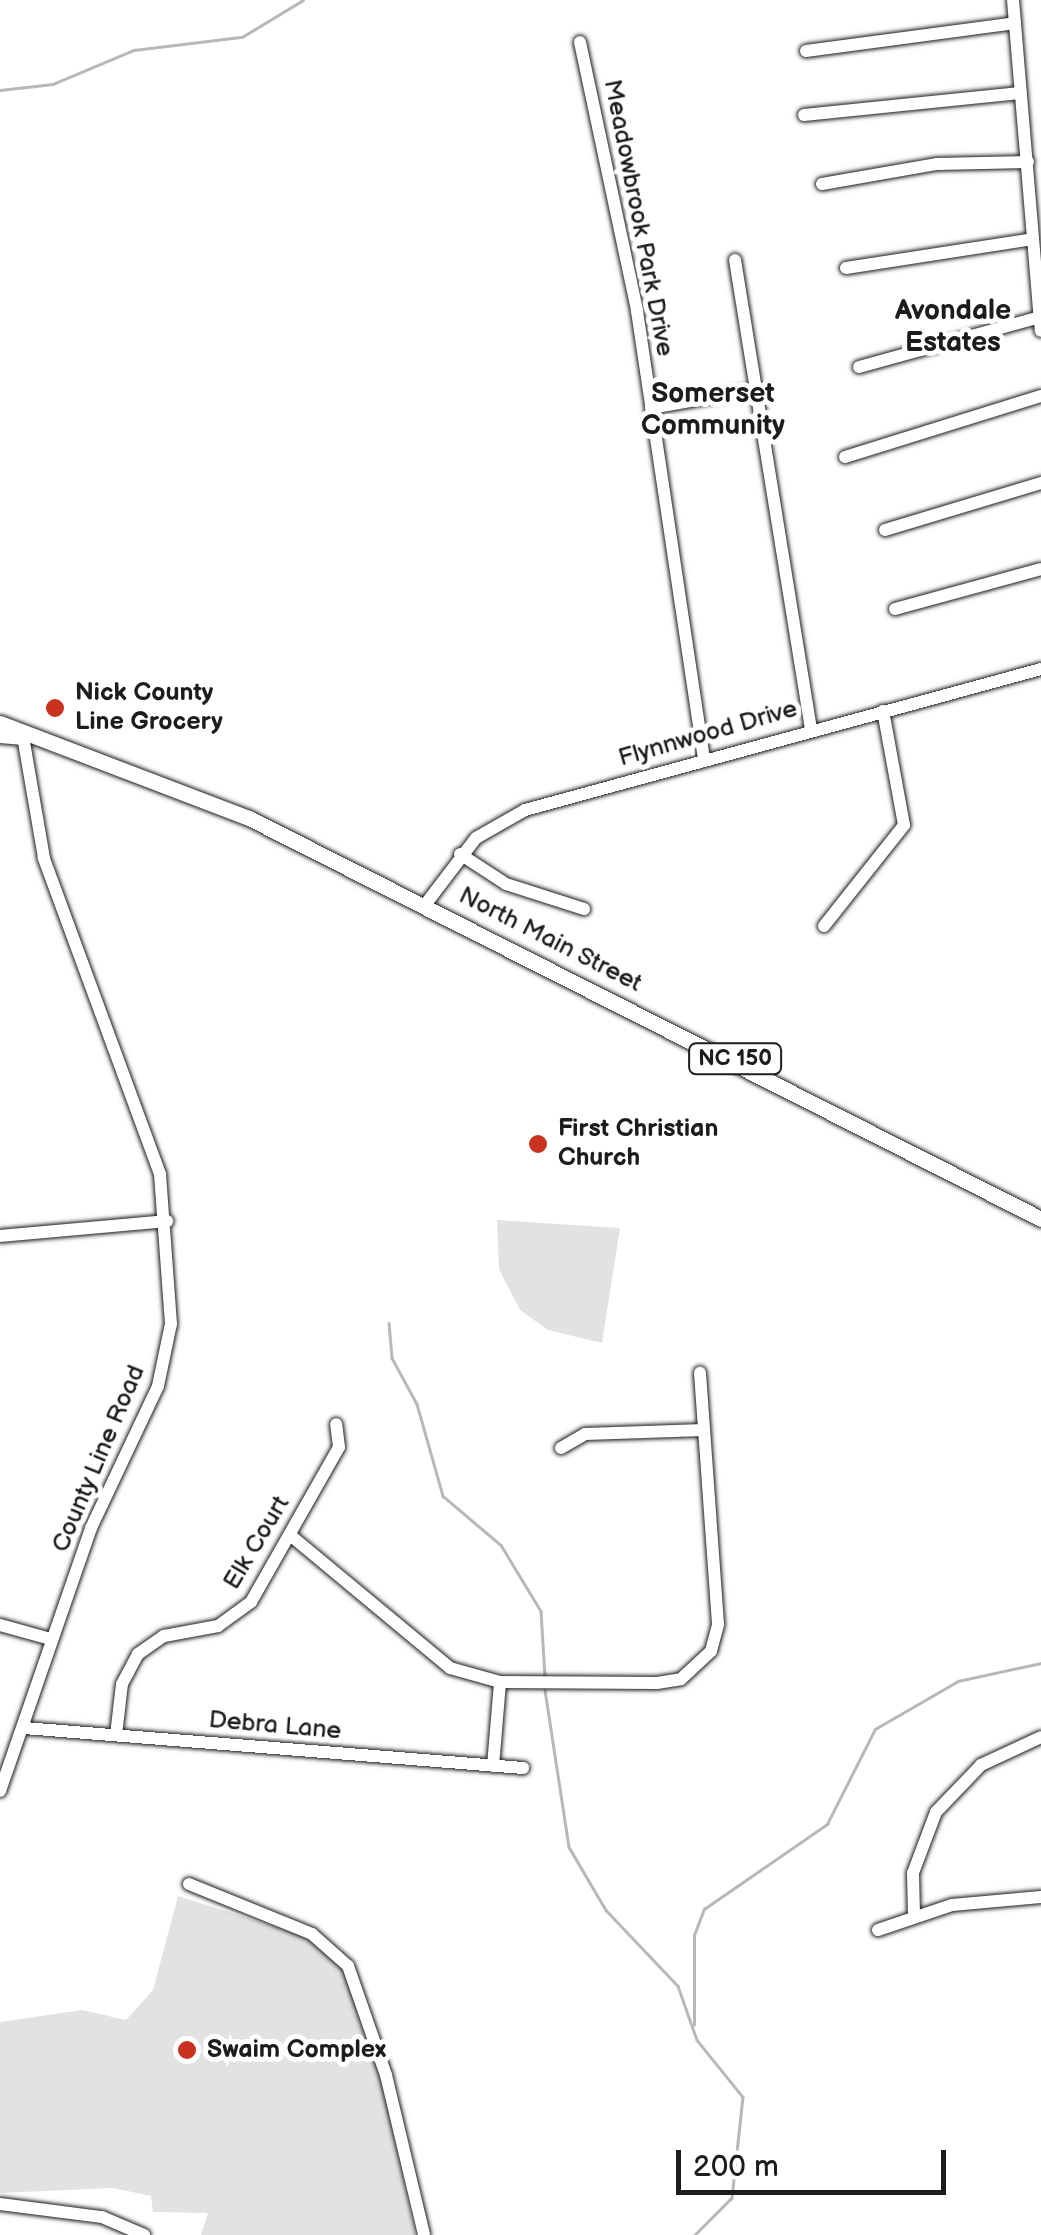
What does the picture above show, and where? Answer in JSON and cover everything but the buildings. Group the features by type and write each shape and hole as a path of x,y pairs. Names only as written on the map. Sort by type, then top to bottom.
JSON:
{"main road":[{"name":"North Main Street","path":"0,723 23,737 229,810 425,905 1041,1219"},
{"name":"North Main Street","path":"0,735 23,737"}],"street":[{"path":"1013,0 1041,331"},
{"path":"806,51 1015,23"},
{"name":"Meadowbrook Park Drive","path":"580,42 651,408 704,759"},
{"path":"804,115 1020,93"},
{"path":"822,184 937,164 1028,162"},
{"path":"846,268 1033,240"},
{"path":"735,260 811,729"},
{"path":"858,368 1040,317"},
{"path":"651,408 758,390"},
{"path":"844,457 1041,396"},
{"path":"885,530 1041,484"},
{"path":"895,609 1041,569"},
{"name":"Flynnwood Drive","path":"425,905 460,854 525,810 1041,669"},
{"path":"824,926 904,824 884,711"},
{"name":"County Line Road","path":"0,1791 90,1528 158,1386 170,1324 167,1222 152,1144 44,858 23,737"},
{"path":"460,854 506,884 584,909"},
{"path":"0,1236 167,1222"},
{"path":"290,1535 450,1668 500,1682 657,1683 700,1666 718,1624 700,1372"},
{"name":"Elk Court","path":"116,1736 122,1684 138,1654 164,1636 241,1612 339,1447 336,1424"},
{"path":"561,1448 595,1433 704,1430"},
{"path":"0,1625 52,1639"},
{"path":"493,1766 500,1682"},
{"name":"Debra Lane","path":"24,1728 523,1768"},
{"path":"914,1916 913,1873 936,1812 981,1765 1041,1737"},
{"path":"188,1884 312,1934 348,1966 386,2075 424,2235"},
{"path":"878,1930 914,1916 1041,1897"},
{"path":"0,2204 102,2217 144,2235"}],"shaded area":[{"path":"497,1220 620,1228 602,1343 548,1330 520,1310 499,1269"},
{"name":"Swaim Complex","path":"178,1896 313,1939 340,1960 382,2079 415,2235 201,2235 208,2213 153,2212 151,2196 113,2188 0,2193 0,2022 82,2010 126,2020 153,1990"}],"waterway":[{"path":"0,90 53,84 134,50 242,37 303,0"},
{"path":"389,1323 392,1358 417,1404 443,1496 501,1545 541,1611 545,1676"},
{"path":"694,2025 694,1935 704,1909 827,1824 875,1729 958,1681 1041,1663"},
{"path":"545,1690 569,1847 606,1910 678,1986 697,2040 743,2097 732,2198 695,2235"}],"place":[{"name":"Nick County Line Grocery","path":"55,708"},
{"name":"First Christian Church","path":"538,1144"},
{"name":"Swaim Complex","path":"187,2050"}],"district":[{"name":"Avondale Estates","path":"953,327"},
{"name":"Somerset Community","path":"713,410"}]}
